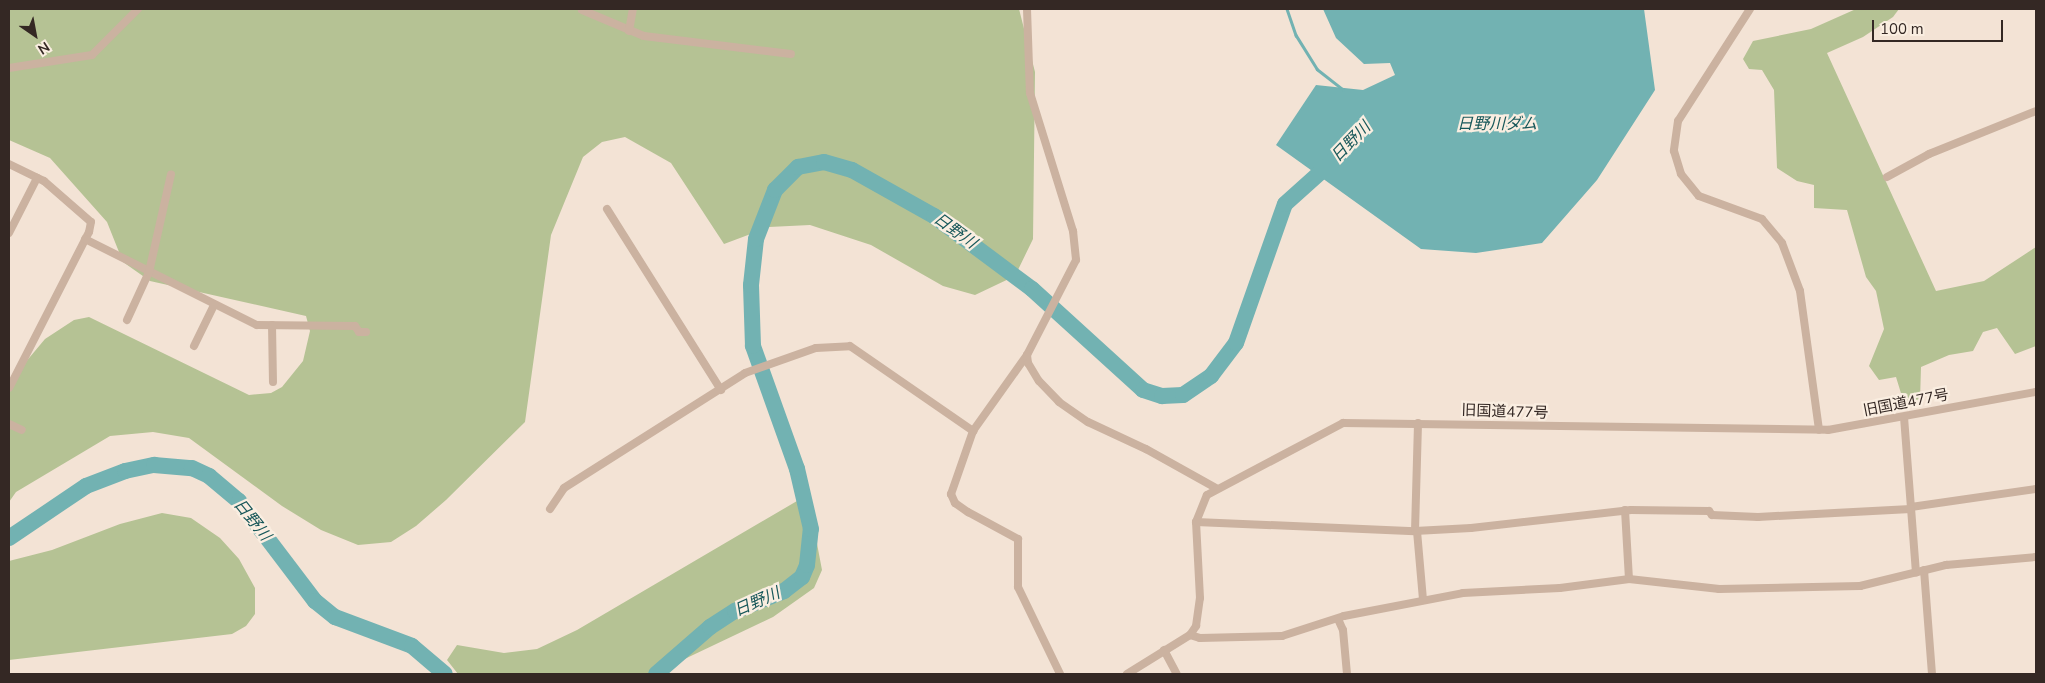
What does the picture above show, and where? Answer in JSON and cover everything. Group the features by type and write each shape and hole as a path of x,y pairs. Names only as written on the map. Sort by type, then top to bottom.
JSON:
{"street":[{"path":"9,68 92,56 138,9"},
{"path":"628,31 633,9"},
{"path":"1027,9 1030,93 1073,231 1076,251 1068,280 1032,342 1027,355 973,431 952,498 981,520 1018,539 1018,587 1060,674"},
{"path":"1750,9 1678,121 1674,151 1681,174 1699,196 1762,219 1782,243 1800,292 1819,430"},
{"path":"582,10 628,31 644,36 791,54"},
{"path":"1887,177 1929,154 2036,111"},
{"path":"9,164 37,178 91,222 85,239 9,388"},
{"path":"127,320 149,272 171,174"},
{"path":"9,233 37,178"},
{"path":"607,209 721,390"},
{"path":"85,239 257,325 355,326 359,332 366,332"},
{"path":"194,346 214,305"},
{"path":"272,325 273,382"},
{"path":"550,509 564,488 745,373 816,348 850,346 973,431"},
{"path":"1027,355 1028,363 1039,381 1059,402 1088,422 1146,449 1216,488"},
{"name":"旧国道477号","path":"1190,634 1196,626 1200,598 1196,522 1202,504 1216,488 1343,423 1819,430 1904,417 2036,392"},
{"path":"1904,417 1911,508 1932,674"},
{"path":"1418,423 1416,531 1423,600"},
{"path":"9,424 22,430"},
{"path":"1196,522 1416,531 1471,528 1625,510 1709,511 1712,515 1758,516 1911,508 2036,489"},
{"path":"1625,510 1629,580"},
{"path":"1127,674 1190,634 1200,638 1282,636 1338,619 1463,593 1560,588 1629,580 1719,589 1860,586 1966,562 2036,557"},
{"path":"1338,619 1343,630 1347,674"},
{"path":"1164,650 1177,674"}],"green space":[{"path":"9,9 1019,9 1035,72 1033,239 1015,276 975,295 943,286 871,245 810,225 769,227 724,244 671,163 625,137 602,142 583,157 551,235 525,422 446,500 416,526 391,542 358,545 321,530 282,506 189,438 153,432 110,436 16,492 9,502 9,382 45,339 74,320 89,317 249,395 271,393 282,387 303,361 310,331 306,316 150,281 123,262 107,222 50,158 9,140"},
{"path":"1856,9 1899,9 1893,17 1863,37 1827,53 1936,291 1984,281 2036,247 2036,346 2015,354 1997,328 1983,332 1973,351 1949,355 1921,367 1920,401 1904,403 1896,377 1879,380 1869,366 1884,329 1876,291 1866,277 1847,210 1814,208 1814,185 1797,181 1777,168 1774,90 1762,70 1749,69 1743,59 1753,41 1811,29"},
{"path":"797,501 811,512 822,570 814,588 773,617 653,674 458,674 447,660 457,645 504,653 537,649 577,630"},
{"path":"162,513 191,518 220,538 239,559 255,588 255,614 246,626 232,634 9,660 9,561 52,550 120,524"}],"water":[{"name":"日野川ダム","path":"1323,9 1644,9 1655,90 1597,180 1542,243 1476,253 1421,249 1276,145 1316,85 1363,90 1395,75 1390,63 1364,64 1336,38"}],"waterway":[{"path":"1287,9 1296,35 1317,69 1343,89"},
{"name":"日野川","path":"656,674 710,627 735,611 784,591 802,577 807,565 811,529 797,469 753,346 751,285 756,239 775,190 798,167 824,162 852,170 934,216 1032,289 1143,390 1162,396 1183,395 1211,376 1236,343 1285,204 1333,161"},
{"name":"日野川","path":"9,538 86,486 125,471 154,465 192,468 209,476 239,501 315,601 335,617 412,646 445,674"}]}
